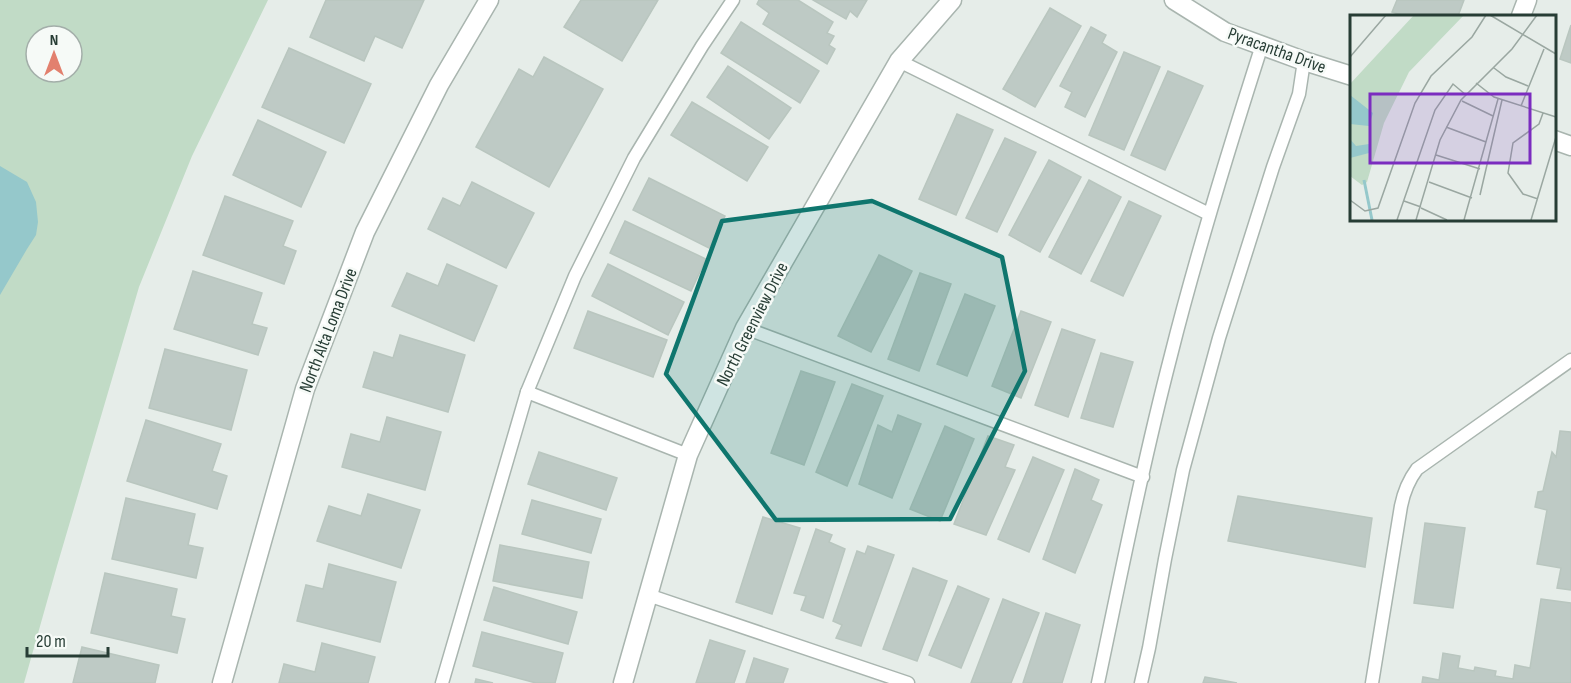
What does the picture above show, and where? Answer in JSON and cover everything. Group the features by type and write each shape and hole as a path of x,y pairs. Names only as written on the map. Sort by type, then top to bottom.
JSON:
{"street":[{"name":"North Alta Loma Drive","path":"222,683 305,389 365,232 439,84 489,0"},
{"name":"Pyracantha Drive","path":"1174,0 1225,32 1350,75"},
{"path":"1521,15 1527,0"},
{"name":"North Greenview Drive","path":"623,683 688,455 745,328 899,61 945,3"},
{"path":"1556,141 1571,146"}],"lane":[{"path":"442,683 527,392 575,276 634,158 702,46 733,0"},
{"path":"1098,683 1171,355 1209,214 1262,45"},
{"path":"899,61 1209,214"},
{"path":"1141,683 1183,470 1219,338 1299,93 1304,61"},
{"path":"745,328 1143,477"},
{"path":"1372,683 1401,506 1408,481 1417,469 1571,360"},
{"path":"527,392 688,455"},
{"path":"648,596 908,683"}],"highlighted area":[{"path":"872,201 1002,257 1025,371 950,519 776,520 666,374 722,221"}],"green space":[{"path":"0,0 268,0 192,156 139,287 24,683 0,683"}],"water":[{"path":"0,166 27,182 36,202 38,222 36,235 0,295"}],"building":[{"path":"326,0 424,0 402,48 375,36 364,61 310,37"},
{"path":"581,0 658,0 622,61 564,27"},
{"path":"759,0 798,0 833,22 827,33 834,36 829,45 835,49 827,64 763,24 769,13 757,4"},
{"path":"813,0 867,0 857,17 850,11 846,19"},
{"path":"1397,0 1464,0 1458,15 1402,15 1392,12"},
{"path":"1050,8 1081,26 1035,107 1003,89"},
{"path":"741,22 819,71 800,103 721,53"},
{"path":"1571,25 1571,63 1560,59"},
{"path":"1091,27 1106,35 1102,43 1117,52 1085,117 1065,107 1072,92 1060,86"},
{"path":"289,48 371,84 344,143 262,107"},
{"path":"1124,52 1160,67 1124,150 1089,135"},
{"path":"544,57 603,89 549,187 476,147 519,69 533,77"},
{"path":"728,66 791,108 769,139 707,97"},
{"path":"1168,71 1203,86 1165,170 1131,155"},
{"path":"692,102 768,147 747,181 671,135"},
{"path":"957,114 993,130 956,215 919,199"},
{"path":"258,120 326,152 301,207 233,175"},
{"path":"1005,138 1036,152 997,232 966,218"},
{"path":"1049,160 1081,177 1040,252 1009,235"},
{"path":"649,178 725,216 709,248 633,210"},
{"path":"1089,180 1121,197 1081,274 1049,257"},
{"path":"472,182 534,213 506,268 428,229 443,198 460,206"},
{"path":"225,196 293,221 283,246 296,251 284,284 203,255"},
{"path":"1129,201 1161,216 1123,296 1091,281"},
{"path":"625,221 706,259 691,291 610,253"},
{"path":"879,255 912,271 871,352 838,336"},
{"path":"447,264 497,286 474,341 392,306 407,273 438,286"},
{"path":"608,264 684,302 668,335 592,296"},
{"path":"193,271 262,293 252,324 267,328 258,355 174,329"},
{"path":"920,273 951,284 919,371 888,359"},
{"path":"965,294 995,306 967,376 937,364"},
{"path":"588,311 667,340 653,377 574,348"},
{"path":"1021,311 1051,322 1021,398 992,386"},
{"path":"1062,329 1095,340 1068,417 1035,405"},
{"path":"400,335 465,355 448,412 363,387 374,352 393,358"},
{"path":"165,349 247,370 231,430 149,408"},
{"path":"1101,353 1133,362 1113,427 1081,418"},
{"path":"801,371 835,382 804,465 771,453"},
{"path":"852,384 883,396 847,486 816,472"},
{"path":"898,415 921,424 892,498 859,484 878,425 892,432"},
{"path":"387,417 441,432 425,490 342,467 351,434 380,442"},
{"path":"146,420 221,444 212,471 227,476 217,509 127,481"},
{"path":"945,426 974,439 940,521 910,509"},
{"path":"1560,431 1571,432 1571,590 1557,588 1561,568 1537,564 1547,510 1535,507 1538,492 1543,491 1552,452 1556,457"},
{"path":"988,436 1014,445 1005,467 1015,470 986,535 954,524"},
{"path":"539,452 617,478 606,510 528,484"},
{"path":"1033,457 1064,470 1029,552 998,539"},
{"path":"1075,469 1099,480 1091,500 1102,505 1075,573 1043,559"},
{"path":"368,494 420,510 401,568 317,541 329,506 361,516"},
{"path":"1238,496 1372,518 1365,567 1228,541"},
{"path":"126,498 195,514 188,545 203,548 196,578 112,559"},
{"path":"532,500 601,519 591,553 522,534"},
{"path":"763,517 800,528 772,614 736,602"},
{"path":"1425,523 1465,528 1453,608 1414,603"},
{"path":"816,529 832,535 829,542 845,549 823,618 801,610 806,596 794,593"},
{"path":"500,545 589,562 582,598 493,581"},
{"path":"868,546 894,555 861,646 836,638 842,625 833,621 857,551 865,554"},
{"path":"329,564 396,582 380,642 297,621 306,585 323,589"},
{"path":"913,568 947,581 917,661 883,649"},
{"path":"105,573 177,589 171,616 185,619 177,653 91,633"},
{"path":"958,586 989,599 961,668 929,655"},
{"path":"494,587 577,612 568,644 484,620"},
{"path":"1003,599 1039,613 1011,683 971,683"},
{"path":"1541,599 1571,603 1571,683 1422,683 1423,677 1439,680 1443,653 1460,656 1458,668 1474,671 1475,667 1496,671 1495,676 1513,679 1515,665 1530,668"},
{"path":"1046,613 1080,625 1062,683 1023,683"},
{"path":"482,632 563,653 555,683 536,683 473,666"},
{"path":"710,640 745,651 734,683 696,683"},
{"path":"322,643 375,657 368,683 279,683 284,664 315,672"},
{"path":"82,647 159,665 155,683 73,683"},
{"path":"754,658 788,669 783,683 746,683"},
{"path":"1205,677 1237,683 1203,683"},
{"path":"476,679 493,683 475,683"}]}
